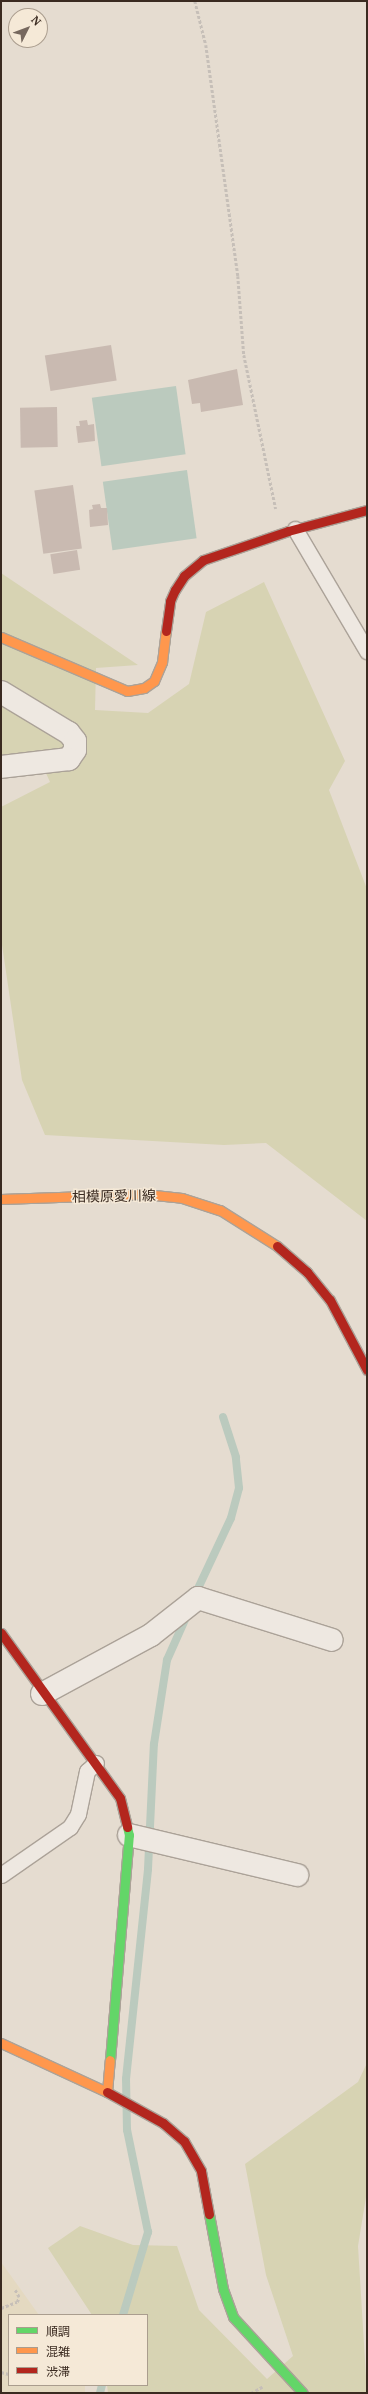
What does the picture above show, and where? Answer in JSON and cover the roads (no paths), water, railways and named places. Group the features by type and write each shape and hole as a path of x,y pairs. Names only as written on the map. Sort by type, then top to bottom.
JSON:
{"street":[{"path":"1,638 127,691 144,688 154,681 162,662 170,601 184,576 203,560 292,530 367,510"},
{"path":"1,692 69,733 75,741 75,750 69,758 1,767"},
{"name":"相模原愛川線","path":"1,1199 145,1194 182,1198 220,1210 274,1244 307,1272 330,1300 367,1370"},
{"path":"42,1694 151,1635 198,1598 332,1640"},
{"path":"1,1633 42,1694 96,1763 120,1798 129,1836 106,2092"},
{"path":"129,1836 297,1875"},
{"path":"1,2043 106,2092 163,2123 184,2141 201,2171 223,2288 234,2317 303,2393"}],"lane":[{"path":"292,530 367,651"},
{"path":"1,1875 70,1827 78,1814 87,1771 96,1763"}],"waterway":[{"path":"194,1597 231,1518 239,1488 236,1457 223,1417"},
{"path":"123,2314 148,2232 127,2130 126,2079 148,1869 154,1744 167,1660 188,1613"},
{"path":"100,2393 102,2386"}]}
